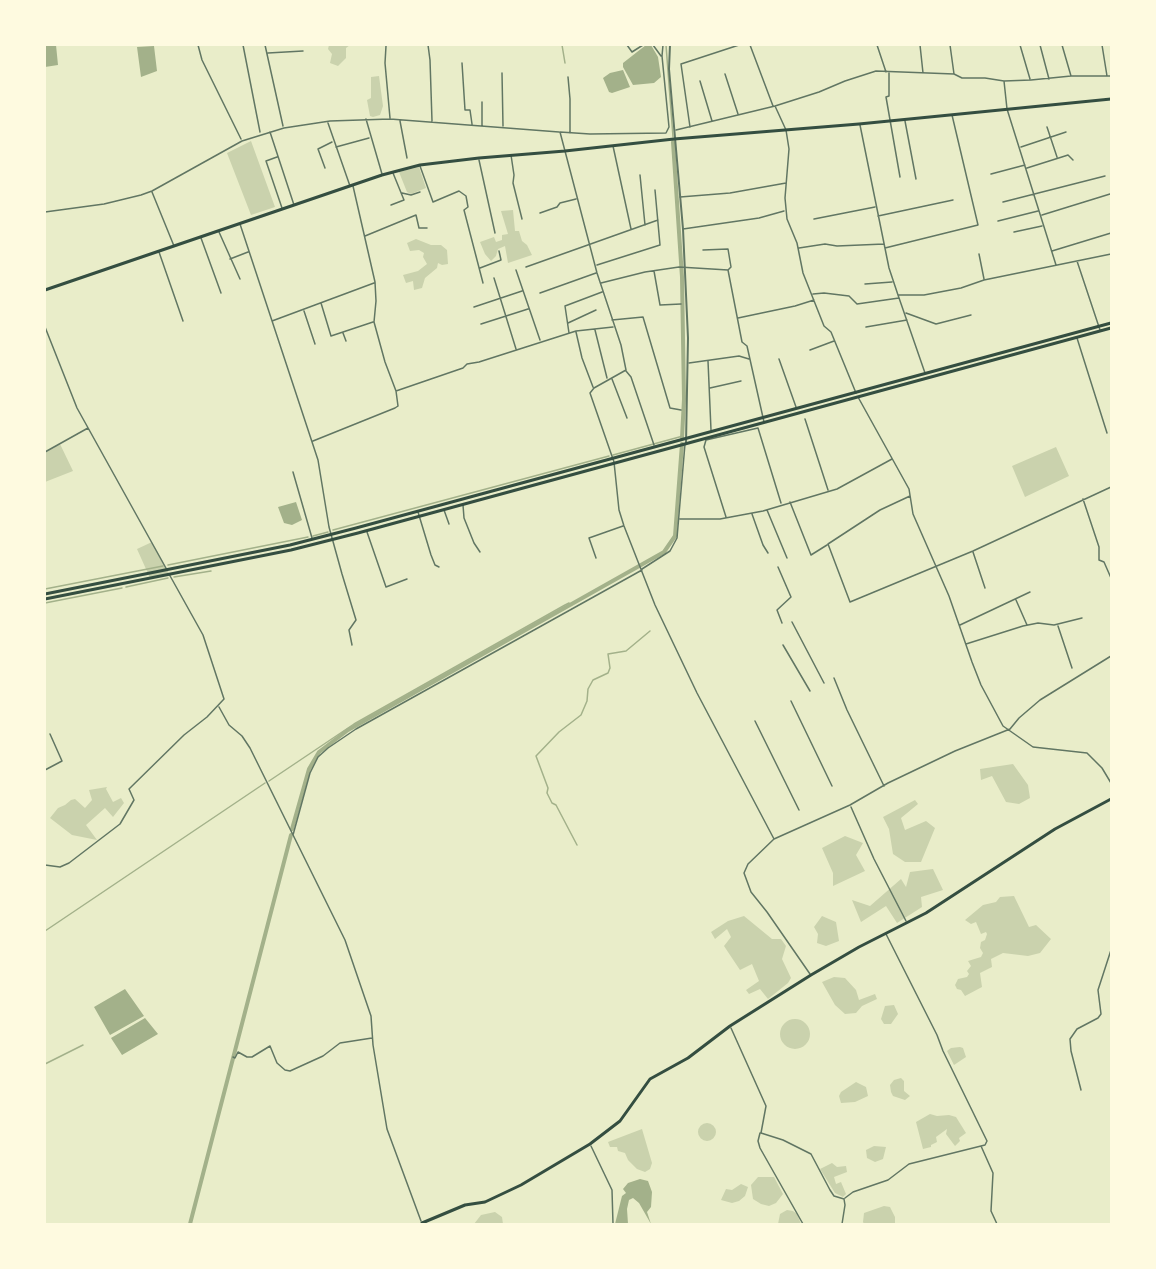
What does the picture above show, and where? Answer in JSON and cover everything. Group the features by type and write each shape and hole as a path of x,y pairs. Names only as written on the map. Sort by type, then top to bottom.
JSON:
{"main road":[{"path":"45,290 351,185 420,165 1111,99"},
{"path":"45,594 332,534 1111,323"},
{"path":"45,599 281,552 366,531 1111,328"},
{"path":"937,370 938,376"},
{"path":"280,546 281,552"},
{"path":"91,584 92,590"},
{"path":"422,1224 465,1205 485,1203 521,1185 590,1144 620,1121 650,1079 688,1058 730,1026 811,975 926,913 1055,828 1111,799"}],"street":[{"path":"198,45 202,60 242,141"},
{"path":"243,45 260,134"},
{"path":"265,45 284,128"},
{"path":"428,45 432,122"},
{"path":"627,45 632,52 643,45"},
{"path":"653,45 658,54 662,56"},
{"path":"45,212 128,199 152,191 242,141 260,134 327,122 400,119 570,133 666,133 669,127 662,56 663,45"},
{"path":"293,836 310,773 318,757 328,748 356,729 642,569 670,551 677,538 686,443 688,363 683,229 669,69 670,45"},
{"path":"690,128 681,64 739,45"},
{"path":"750,45 786,130 789,149 785,210 798,248 803,273 824,326 831,332 858,397 911,495 913,514 937,567 965,645 989,700 1003,726 1034,747 1087,753 1102,768 1111,783"},
{"path":"877,45 887,72 888,96 886,98 900,177"},
{"path":"920,45 923,74"},
{"path":"950,45 954,74"},
{"path":"1020,45 1030,80"},
{"path":"1040,45 1048,79"},
{"path":"1062,45 1071,76"},
{"path":"1102,45 1107,76"},
{"path":"386,46 385,63 390,119"},
{"path":"266,53 303,51"},
{"path":"462,63 465,110 470,110 472,125"},
{"path":"675,131 774,106 876,71 954,74 962,78 1004,81 1071,76 1111,76"},
{"path":"502,74 503,127"},
{"path":"725,74 738,115"},
{"path":"568,77 570,133"},
{"path":"700,81 712,122"},
{"path":"1004,81 1008,109 1056,265"},
{"path":"482,102 482,126"},
{"path":"885,248 978,225 952,114"},
{"path":"366,119 382,175"},
{"path":"400,119 407,158"},
{"path":"905,119 916,179"},
{"path":"312,441 398,406 396,391 374,322 375,282 364,236 351,185 327,122"},
{"path":"860,124 893,282 926,373"},
{"path":"1047,127 1057,158"},
{"path":"269,131 294,205"},
{"path":"560,132 597,273 626,370 631,377 655,446"},
{"path":"1020,147 1066,132"},
{"path":"335,147 370,138"},
{"path":"325,168 318,149 333,142"},
{"path":"613,145 632,230"},
{"path":"511,155 513,183 522,219"},
{"path":"991,174 1068,155 1073,160"},
{"path":"278,157 266,161 282,209"},
{"path":"478,158 495,233"},
{"path":"420,165 434,202 459,191 466,196 468,207 464,210 483,283"},
{"path":"391,205 404,200 393,172"},
{"path":"640,175 645,225"},
{"path":"1003,202 1105,176"},
{"path":"680,197 730,193 786,183"},
{"path":"595,265 660,245 655,190"},
{"path":"152,191 174,246"},
{"path":"401,193 411,195 420,192"},
{"path":"1041,215 1110,194"},
{"path":"540,213 577,198"},
{"path":"878,216 953,200"},
{"path":"814,219 876,206"},
{"path":"683,229 759,218 785,210"},
{"path":"998,221 1040,210"},
{"path":"364,236 416,215 419,228 427,228"},
{"path":"526,267 658,220"},
{"path":"240,224 321,474 333,539 356,620 349,630 351,645"},
{"path":"1014,232 1044,226"},
{"path":"219,231 240,279"},
{"path":"1052,251 1111,233"},
{"path":"200,237 221,293"},
{"path":"798,248 825,244 848,246 884,243"},
{"path":"703,250 728,249 731,267 728,270 737,318 742,342 747,346 764,422"},
{"path":"479,268 501,260 499,251"},
{"path":"159,252 183,321"},
{"path":"230,259 249,252"},
{"path":"979,254 984,280"},
{"path":"898,295 924,295 962,288 984,280 1111,254"},
{"path":"1076,260 1101,331"},
{"path":"600,283 679,267 728,270"},
{"path":"516,270 541,342"},
{"path":"654,271 660,305 681,304"},
{"path":"540,293 597,273"},
{"path":"494,278 501,298 504,317 516,349"},
{"path":"272,321 375,282"},
{"path":"865,285 893,282"},
{"path":"474,307 523,291"},
{"path":"569,333 565,306 603,291"},
{"path":"813,294 824,292 849,296 857,304 899,298"},
{"path":"737,318 814,300"},
{"path":"321,303 331,336 374,322"},
{"path":"481,324 529,309"},
{"path":"304,310 315,344"},
{"path":"567,324 596,310"},
{"path":"905,313 936,324 971,315"},
{"path":"612,320 643,317 670,408 681,410"},
{"path":"866,327 908,320"},
{"path":"396,391 463,368 467,364 480,362 576,331 612,327 614,324"},
{"path":"45,327 77,408 204,635 225,696 218,707 184,735 129,789 134,800 120,824 69,863 60,867 45,865"},
{"path":"595,329 608,380"},
{"path":"576,331 582,358 594,388"},
{"path":"342,332 346,341"},
{"path":"1077,338 1107,433"},
{"path":"810,350 835,341"},
{"path":"688,363 739,356 750,359"},
{"path":"779,359 796,408"},
{"path":"708,361 711,430"},
{"path":"626,370 594,388 590,393 614,462 619,510 624,526 655,604 692,683 774,839"},
{"path":"611,378 627,418"},
{"path":"709,388 741,381"},
{"path":"805,419 829,491"},
{"path":"45,453 88,428"},
{"path":"727,518 704,447 706,440 758,428 781,504"},
{"path":"680,519 727,518 837,489 893,458"},
{"path":"293,472 312,539"},
{"path":"828,544 850,602 937,567 1111,487"},
{"path":"790,501 811,555 880,510 911,495"},
{"path":"1083,500 1099,546 1099,560 1104,562 1111,578"},
{"path":"462,504 464,518 480,552"},
{"path":"444,509 448,524"},
{"path":"766,509 788,558"},
{"path":"418,511 431,555 435,565 440,567"},
{"path":"752,513 768,553"},
{"path":"596,558 589,538 624,526"},
{"path":"366,531 386,587 407,579"},
{"path":"973,551 985,588"},
{"path":"778,567 790,597 777,609 782,623"},
{"path":"959,626 1030,592"},
{"path":"1016,599 1028,625"},
{"path":"965,645 1028,625 1038,623 1049,626 1058,625 1082,618"},
{"path":"792,622 824,683"},
{"path":"1058,625 1072,668"},
{"path":"783,645 810,691"},
{"path":"811,975 751,892 745,868 774,839 850,805 955,751 1010,729 1040,700 1111,656"},
{"path":"834,678 884,786"},
{"path":"791,701 832,786"},
{"path":"218,707 229,725 242,736 250,748 345,940 371,1016 387,1129 422,1224"},
{"path":"755,721 799,810"},
{"path":"45,771 62,761 50,734"},
{"path":"850,805 874,859 907,922"},
{"path":"844,1199 853,1192 888,1180 909,1164 985,1145 987,1140 886,933"},
{"path":"1081,1090 1070,1039 1077,1029 1098,1018 1101,1014 1098,990 1111,950"},
{"path":"730,1026 766,1106 758,1141 760,1148 803,1224"},
{"path":"234,1058 238,1053 247,1058 270,1046 277,1063 290,1071 323,1056 340,1043 373,1038"},
{"path":"761,1133 783,1140 811,1154 834,1196 844,1199"},
{"path":"590,1144 611,1186 614,1224"},
{"path":"981,1146 993,1173 991,1211 997,1224"},
{"path":"843,1224 844,1199"}],"shaded area":[{"path":"45,45 56,45 58,65 45,67"},
{"path":"329,45 350,45 346,48 346,58 338,66 330,63 332,54 328,49"},
{"path":"646,45 651,45 658,57 661,77 654,83 633,85 623,63"},
{"path":"154,46 157,71 141,77 137,47"},
{"path":"623,70 630,87 609,92 603,78 610,73"},
{"path":"379,76 383,106 380,115 373,117 370,116 367,100 371,98 371,77"},
{"path":"251,141 275,207 251,215 227,153"},
{"path":"419,167 426,188 411,194 407,192 399,172"},
{"path":"513,210 515,231 519,231 522,241 532,255 508,263 505,246 498,249 491,261 480,242 494,237 496,242 502,240 502,235 508,234 501,211"},
{"path":"416,239 431,245 441,245 447,250 448,264 438,263 437,268 425,278 422,288 414,290 413,281 406,283 403,275 418,271 427,264 423,257 424,253 419,250 410,251 407,243"},
{"path":"60,444 73,471 45,482 45,452"},
{"path":"1056,447 1069,476 1025,497 1012,466"},
{"path":"296,502 302,520 292,525 284,523 278,507"},
{"path":"152,542 169,574 150,578 137,549"},
{"path":"1013,764 1028,785 1030,798 1019,804 1006,802 992,776 981,780 980,769"},
{"path":"107,787 113,802 121,798 124,803 113,817 105,808 86,825 97,840 72,835 50,818 58,808 71,800 75,799 85,808 92,800 89,790"},
{"path":"915,800 918,804 901,818 905,830 926,821 935,828 921,862 905,862 893,854 889,829 883,817"},
{"path":"845,836 863,843 856,855 865,871 833,886 833,873 822,848"},
{"path":"933,869 943,890 921,897 922,907 897,923 886,906 861,922 852,900 870,906 901,879 906,887 910,872"},
{"path":"1014,896 1029,927 1036,925 1051,939 1040,953 1028,956 1003,953 991,959 992,967 980,973 982,987 965,996 955,985 958,979 967,977 969,974 967,971 971,966 968,961 981,957 983,953 980,948 981,942 985,940 987,934 986,932 981,934 976,922 971,924 965,920 983,905 996,902 1000,897"},
{"path":"744,916 772,939 781,939 786,946 782,959 791,978 768,999 760,989 749,994 746,990 759,981 752,964 740,970 724,946 731,937 727,929 715,939 711,932 728,921"},
{"path":"822,916 836,922 839,941 826,946 817,943 818,934 814,927"},
{"path":"834,977 845,978 856,990 859,1000 875,994 877,999 862,1006 856,1013 845,1014 835,1005 822,982"},
{"path":"125,989 144,1016 110,1035 94,1007"},
{"path":"894,1005 898,1014 891,1024 884,1024 881,1019 885,1006"},
{"path":"145,1018 158,1034 122,1055 111,1038"},
{"path":"795,1019 806,1023 810,1034 806,1045 795,1049 784,1045 780,1034 784,1023"},
{"path":"963,1048 966,1057 954,1065 947,1051"},
{"path":"901,1078 904,1081 904,1091 910,1096 905,1100 893,1096 891,1092 890,1085 894,1080"},
{"path":"856,1082 866,1087 868,1096 855,1102 841,1103 839,1096 841,1092"},
{"path":"930,1114 956,1117 966,1133 959,1138 960,1141 955,1146 946,1134 947,1129 936,1137 937,1142 931,1147 923,1149 916,1122"},
{"path":"703,1123 711,1123 716,1128 714,1139 703,1141 698,1136 698,1128"},
{"path":"642,1129 652,1163 650,1169 645,1172 637,1169 625,1153 618,1151 617,1147 610,1147 608,1142"},
{"path":"874,1146 886,1147 883,1159 875,1162 867,1158 866,1150"},
{"path":"832,1163 837,1167 846,1166 847,1172 834,1177 836,1184 841,1182 846,1194 843,1197 835,1193 820,1169"},
{"path":"758,1177 774,1177 783,1194 776,1203 769,1206 753,1199 751,1185"},
{"path":"640,1179 648,1181 652,1192 651,1207 647,1212 651,1224 639,1203 633,1198 629,1200 627,1209 628,1224 615,1224 622,1196 626,1193 623,1189 628,1183"},
{"path":"741,1184 748,1187 745,1196 739,1201 732,1203 721,1200 726,1189 732,1190"},
{"path":"884,1206 890,1207 895,1217 895,1224 864,1224 864,1213"},
{"path":"787,1210 797,1214 801,1224 778,1224 780,1214"},
{"path":"495,1212 502,1217 503,1224 474,1224 481,1215"}],"waterway":[{"path":"562,45 565,63"},
{"path":"666,45 673,137"},
{"path":"673,142 682,277 684,399 682,438"},
{"path":"613,455 683,436"},
{"path":"292,829 309,769 319,752 348,730 664,552 675,536 682,444"},
{"path":"333,530 609,456"},
{"path":"313,536 328,532"},
{"path":"168,565 308,537"},
{"path":"45,589 163,566"},
{"path":"174,577 211,571"},
{"path":"126,587 168,578"},
{"path":"45,603 122,588"},
{"path":"269,781 354,724 565,605 569,603 571,605"},
{"path":"577,845 547,793 548,788 536,756 559,732 581,715 587,701 588,689 593,680 608,673 610,668 608,654 626,651 650,631"},
{"path":"45,931 265,783"},
{"path":"190,1224 291,835"},
{"path":"45,1064 83,1045"}]}
